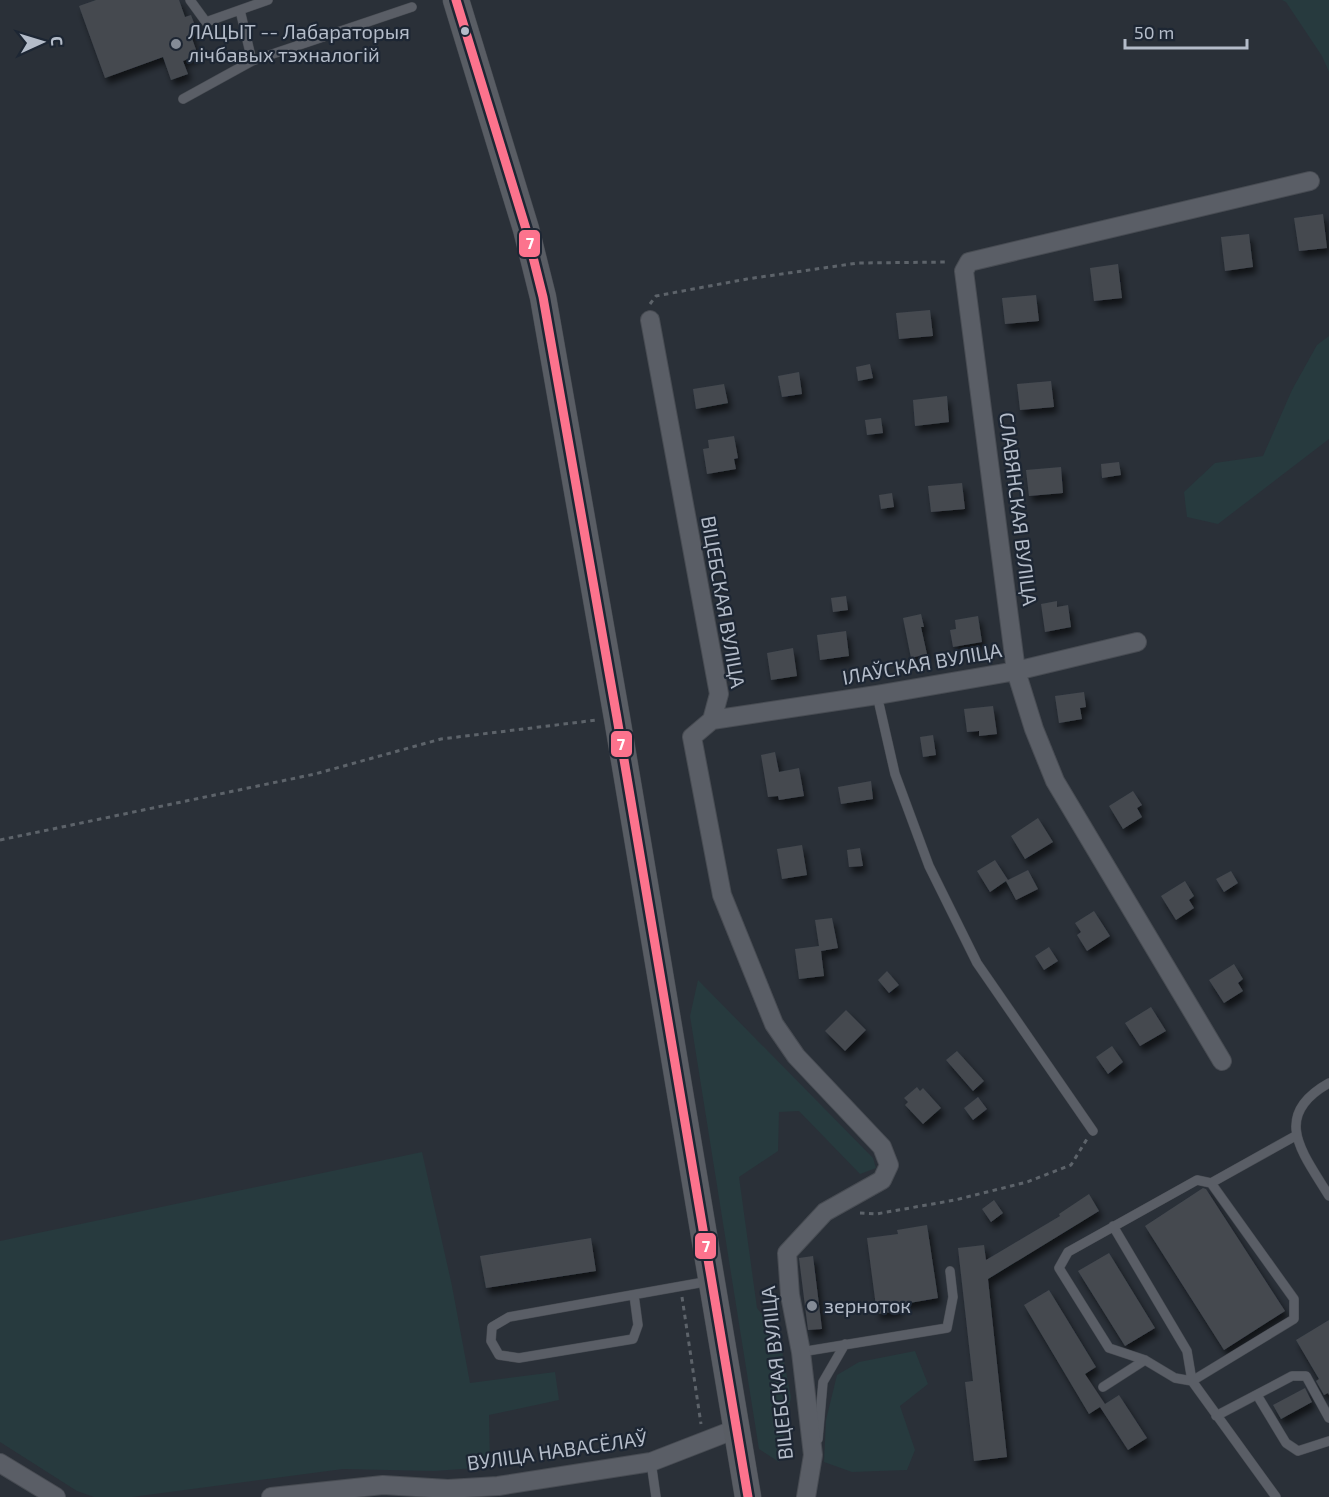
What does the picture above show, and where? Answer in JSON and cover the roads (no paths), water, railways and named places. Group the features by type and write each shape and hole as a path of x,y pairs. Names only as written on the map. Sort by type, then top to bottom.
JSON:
{"main road":[{"path":"456,0 526,229 543,297 617,718 748,1497"}],"street":[{"name":"СЛАВЯНСКАЯ ВУЛІЦА","path":"1222,1061 1055,781 1034,729 1016,671 964,271 969,262 1310,181"},
{"name":"ВІЦЕБСКАЯ ВУЛІЦА","path":"650,320 719,694 712,720 692,737 722,895 774,1024 796,1056 882,1147 889,1165 882,1180 825,1212 788,1253 790,1295 801,1352 813,1455 806,1497"},
{"name":"ІЛАЎСКАЯ ВУЛІЦА","path":"712,720 1016,671 1137,642"},
{"name":"ВУЛІЦА НАВАСЁЛАЎ","path":"271,1497 383,1485 447,1493 498,1486 651,1462 736,1429"},
{"path":"0,1463 56,1497"}],"lane":[{"path":"190,0 206,22 268,0"},
{"path":"183,99 252,61 412,7"},
{"path":"240,10 252,61"},
{"path":"877,695 898,784 930,867 977,963 1092,1131"},
{"path":"1329,1083 1316,1090 1300,1107 1295,1127 1301,1151 1329,1196"},
{"path":"1211,1183 1294,1299 1294,1319 1192,1381 1175,1378 1145,1360 1109,1348 1059,1268 1068,1252 1113,1226 1197,1180 1211,1183 1297,1135"},
{"path":"1113,1226 1187,1351 1192,1381 1276,1497"},
{"path":"801,1352 947,1328 953,1297 950,1271"},
{"path":"634,1295 638,1325 633,1339 519,1358 499,1354 491,1341 492,1327 509,1317 712,1280"},
{"path":"813,1455 818,1437 824,1382 845,1344"},
{"path":"1103,1387 1145,1360"},
{"path":"1216,1416 1292,1376 1306,1376 1329,1418"},
{"path":"1257,1395 1286,1443 1298,1451 1329,1441"},
{"path":"651,1462 656,1497"}],"place":[{"name":"ЛАЦЫТ -- Лабараторыя лічбавых тэхналогій","path":"176,44"},
{"name":"зерноток","path":"812,1306"}]}
